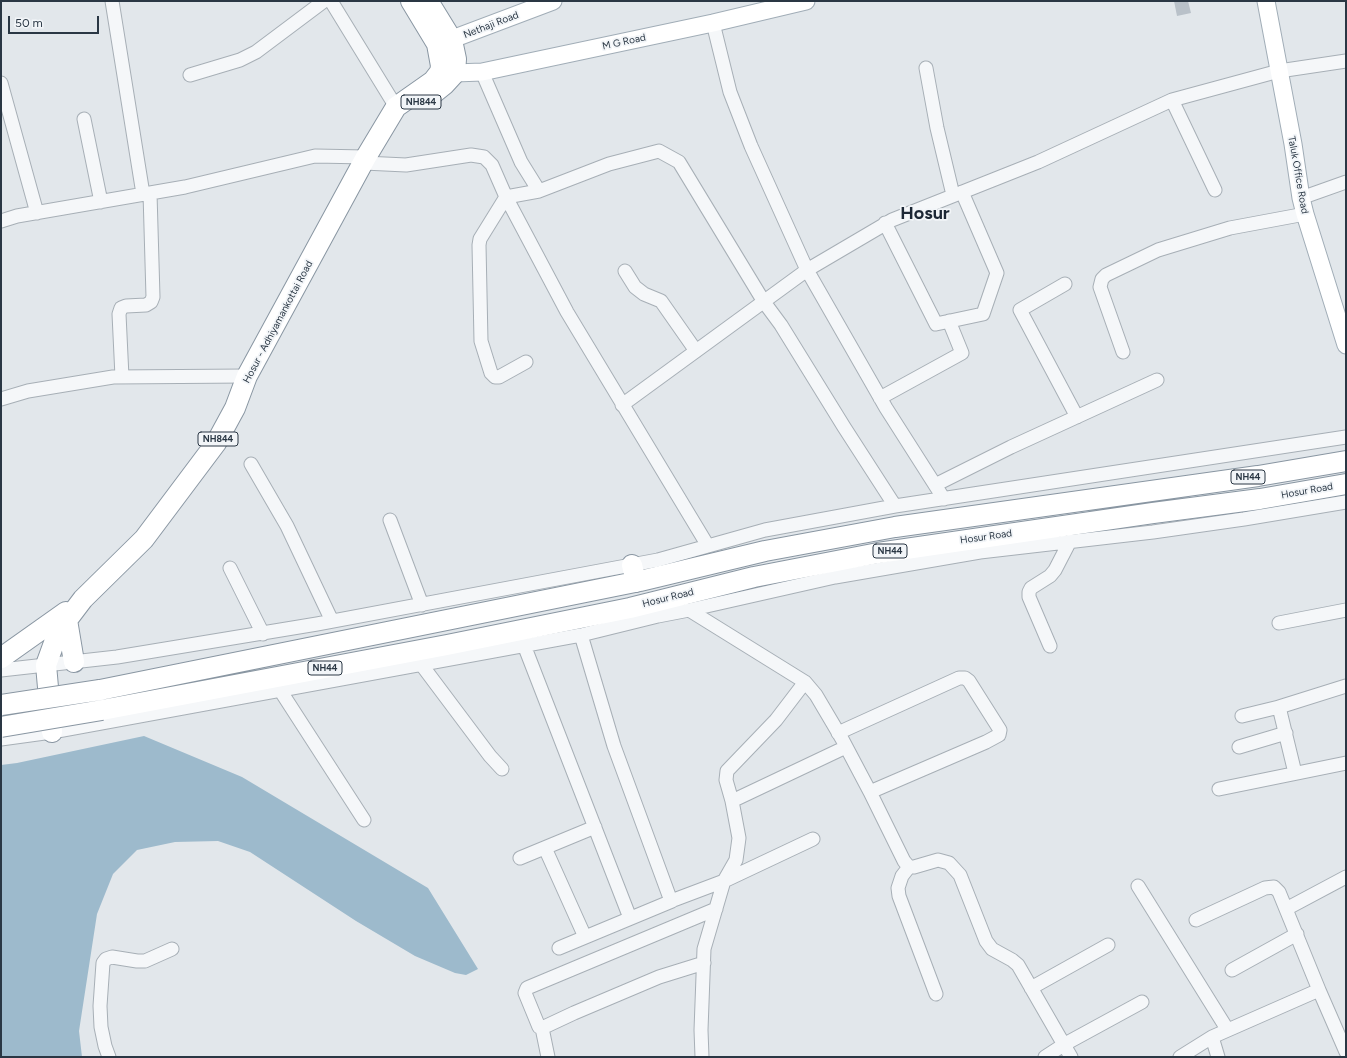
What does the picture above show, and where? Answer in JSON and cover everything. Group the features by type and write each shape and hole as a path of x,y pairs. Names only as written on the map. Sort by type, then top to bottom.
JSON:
{"highway":[{"path":"412,1 444,42"},
{"path":"428,1 444,42 442,66 447,73"},
{"name":"Hosur - Adhiyamankottai Road","path":"52,732 46,665 58,632 84,599 144,539 216,443 235,408 247,376 365,160 396,107 447,73"},
{"name":"Hosur - Adhiyamankottai Road","path":"385,128 444,85 447,73"},
{"name":"NH44","path":"1,705 100,690 636,576 895,527 1150,492 1346,461"},
{"name":"Hosur Road","path":"630,613 754,577 878,553 1260,499 1346,484"},
{"path":"1,658 84,599"},
{"name":"NH44","path":"1,727 102,710 447,645 630,613"},
{"path":"67,620 74,662"}],"main road":[{"name":"Nethaji Road","path":"444,42 553,1"},
{"name":"M G Road","path":"447,73 482,72 714,23 806,1"},
{"name":"Taluk Office Road","path":"1266,1 1293,144 1301,198 1346,345"}],"street":[{"path":"112,1 146,194 154,297 151,302 146,305 126,306 121,308 119,314 122,377"},
{"path":"190,75 240,60 256,52 324,1"},
{"path":"331,1 396,107"},
{"path":"714,23 730,92 751,146 807,270 880,398 944,499"},
{"path":"622,405 807,270 892,220 1038,162 1172,100 1279,71 1346,61"},
{"path":"886,223 936,324 983,314 998,273 958,194 937,128 926,68"},
{"path":"482,72 521,162 539,192"},
{"path":"1,83 37,213"},
{"path":"1172,100 1215,190"},
{"path":"84,119 101,202"},
{"path":"526,362 499,377 495,377 491,373 481,341 480,239 506,197 539,192 609,164 658,150 679,162 764,302 781,325 895,506"},
{"path":"1,221 37,213 185,187 315,156 406,165 471,155 484,157 492,165 506,197 567,312 708,546"},
{"path":"1301,198 1346,182"},
{"path":"1123,352 1100,287 1102,279 1106,275 1158,250 1230,228 1305,214"},
{"path":"625,271 635,288 644,294 661,301 696,351"},
{"path":"1065,284 1020,310 1077,417"},
{"path":"880,398 962,353 949,321"},
{"path":"1,399 28,391 113,377 247,376"},
{"path":"935,485 1011,447 1157,380"},
{"path":"1,670 124,656 263,634 422,605 636,576 658,560 765,530 895,506 1346,436"},
{"path":"251,464 287,526 332,622"},
{"path":"1,739 52,732 581,635 630,613 690,610 835,577 980,552 1244,519 1346,502"},
{"path":"390,520 422,605"},
{"path":"1050,646 1029,597 1029,592 1031,588 1050,576 1055,570 1070,541"},
{"path":"230,568 263,634"},
{"path":"690,610 806,682 816,695 846,746 904,861 909,867"},
{"path":"1279,623 1346,610"},
{"path":"581,635 614,746 672,901"},
{"path":"524,645 630,918"},
{"path":"421,664 490,756 502,769"},
{"path":"838,733 959,678 965,678 969,681 1000,730 999,734 986,742 870,792"},
{"path":"702,1057 701,1030 704,949 724,881 736,860 739,838 732,801 726,780 728,771 776,720 806,682"},
{"path":"1242,716 1279,707 1346,686"},
{"path":"280,690 364,820"},
{"path":"1279,707 1295,773"},
{"path":"1240,747 1286,733"},
{"path":"732,801 846,746"},
{"path":"1219,789 1346,763"},
{"path":"520,858 595,827"},
{"path":"559,948 724,881 813,839"},
{"path":"545,848 585,937"},
{"path":"936,994 899,896 898,888 902,876 909,867 938,860 949,863 960,875 986,941 992,949 1018,965 1065,1044 1071,1057"},
{"path":"1286,909 1346,877"},
{"path":"1138,886 1227,1029"},
{"path":"1196,920 1265,888 1274,887 1279,892 1346,1052"},
{"path":"548,1057 542,1028 539,1027 525,993 527,988 716,909"},
{"path":"1232,970 1297,934"},
{"path":"1031,988 1108,945"},
{"path":"109,1057 104,1046 101,1027 100,1006 103,963 106,959 112,957 145,961 172,949"},
{"path":"542,1028 659,977 704,963"},
{"path":"1180,1057 1227,1029 1319,990"},
{"path":"1045,1057 1065,1044 1142,1002"},
{"path":"1212,1037 1218,1057"}],"water":[{"path":"144,736 242,777 428,888 478,969 466,975 455,973 415,956 356,921 250,852 218,841 175,842 137,850 113,874 97,914 79,1031 82,1057 1,1057 1,765 17,763"}],"building":[{"path":"1174,1 1188,1 1191,13 1177,16"}],"district":[{"name":"Hosur","path":"925,214"}]}
